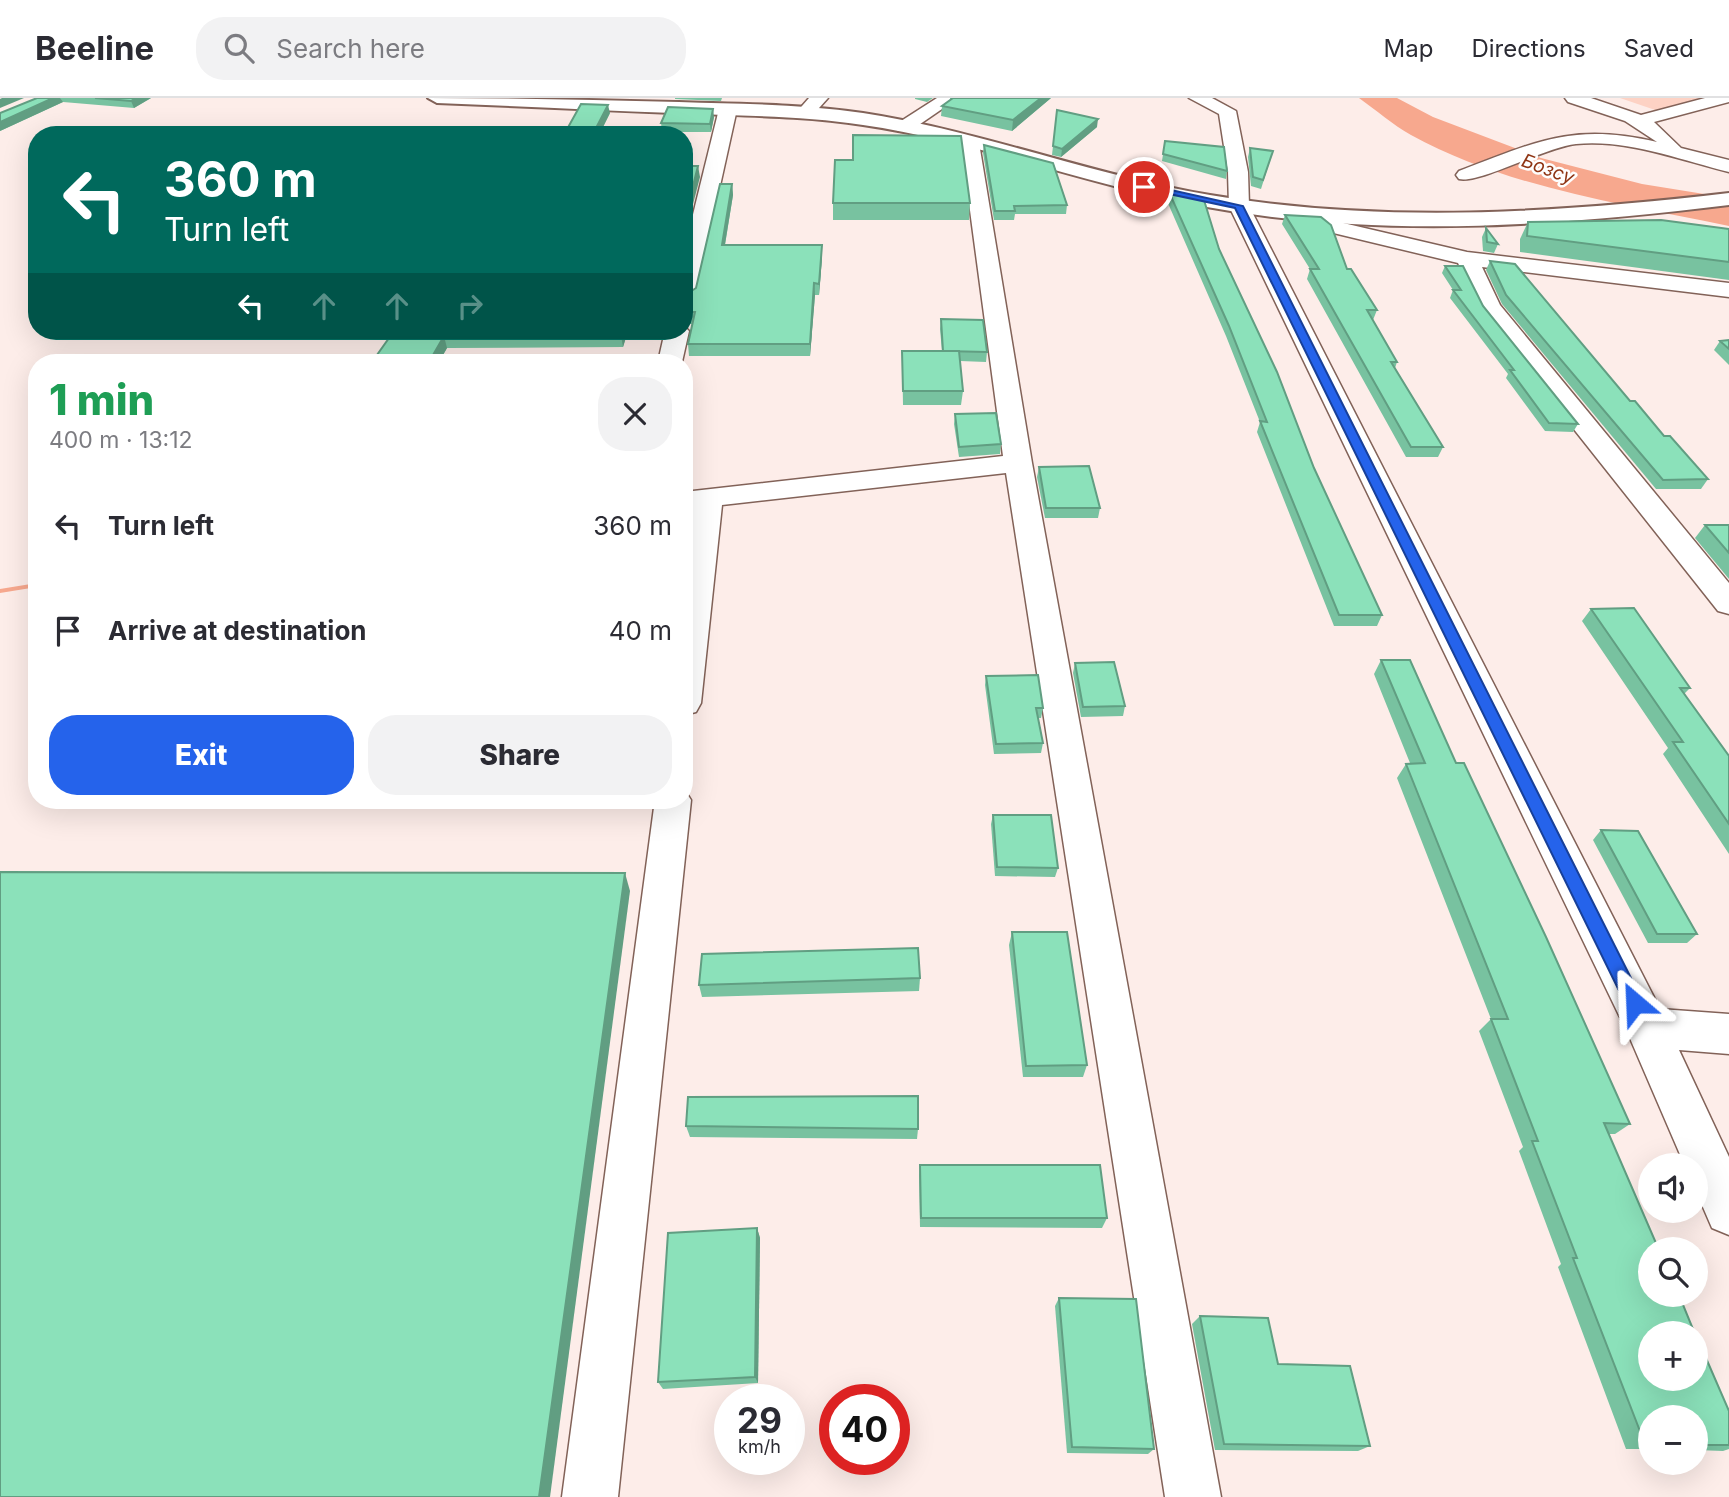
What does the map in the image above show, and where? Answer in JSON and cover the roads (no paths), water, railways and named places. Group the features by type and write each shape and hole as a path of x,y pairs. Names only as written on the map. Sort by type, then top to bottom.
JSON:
{"main road":[{"path":"437,98 654,103 804,114 904,127 1166,192 1239,206 1325,217 1437,220 1614,214 1729,199"}],"street":[{"path":"804,114 818,98"},
{"path":"904,127 949,98"},
{"path":"1198,98 1227,111 1238,172 1239,206 1647,1028 1729,1211"},
{"path":"1574,98 1641,120 1667,139 1676,154"},
{"path":"1641,120 1726,98"},
{"path":"693,261 729,109"},
{"path":"1466,176 1532,149 1560,141 1596,139 1729,166"},
{"path":"970,142 1018,463 1193,1497"},
{"path":"1325,217 1332,227 1467,259 1729,290"},
{"path":"1467,259 1489,307 1729,604"},
{"path":"693,550 696,499 1018,463"},
{"path":"590,1497 672,809"},
{"path":"1647,1028 1729,1034"}],"water":[{"name":"Бозсу","path":"1359,98 1397,98 1433,117 1541,158 1642,184 1729,198 1729,226 1607,202 1487,168 1411,135"}],"waterway":[{"path":"0,591 28,586"}]}
